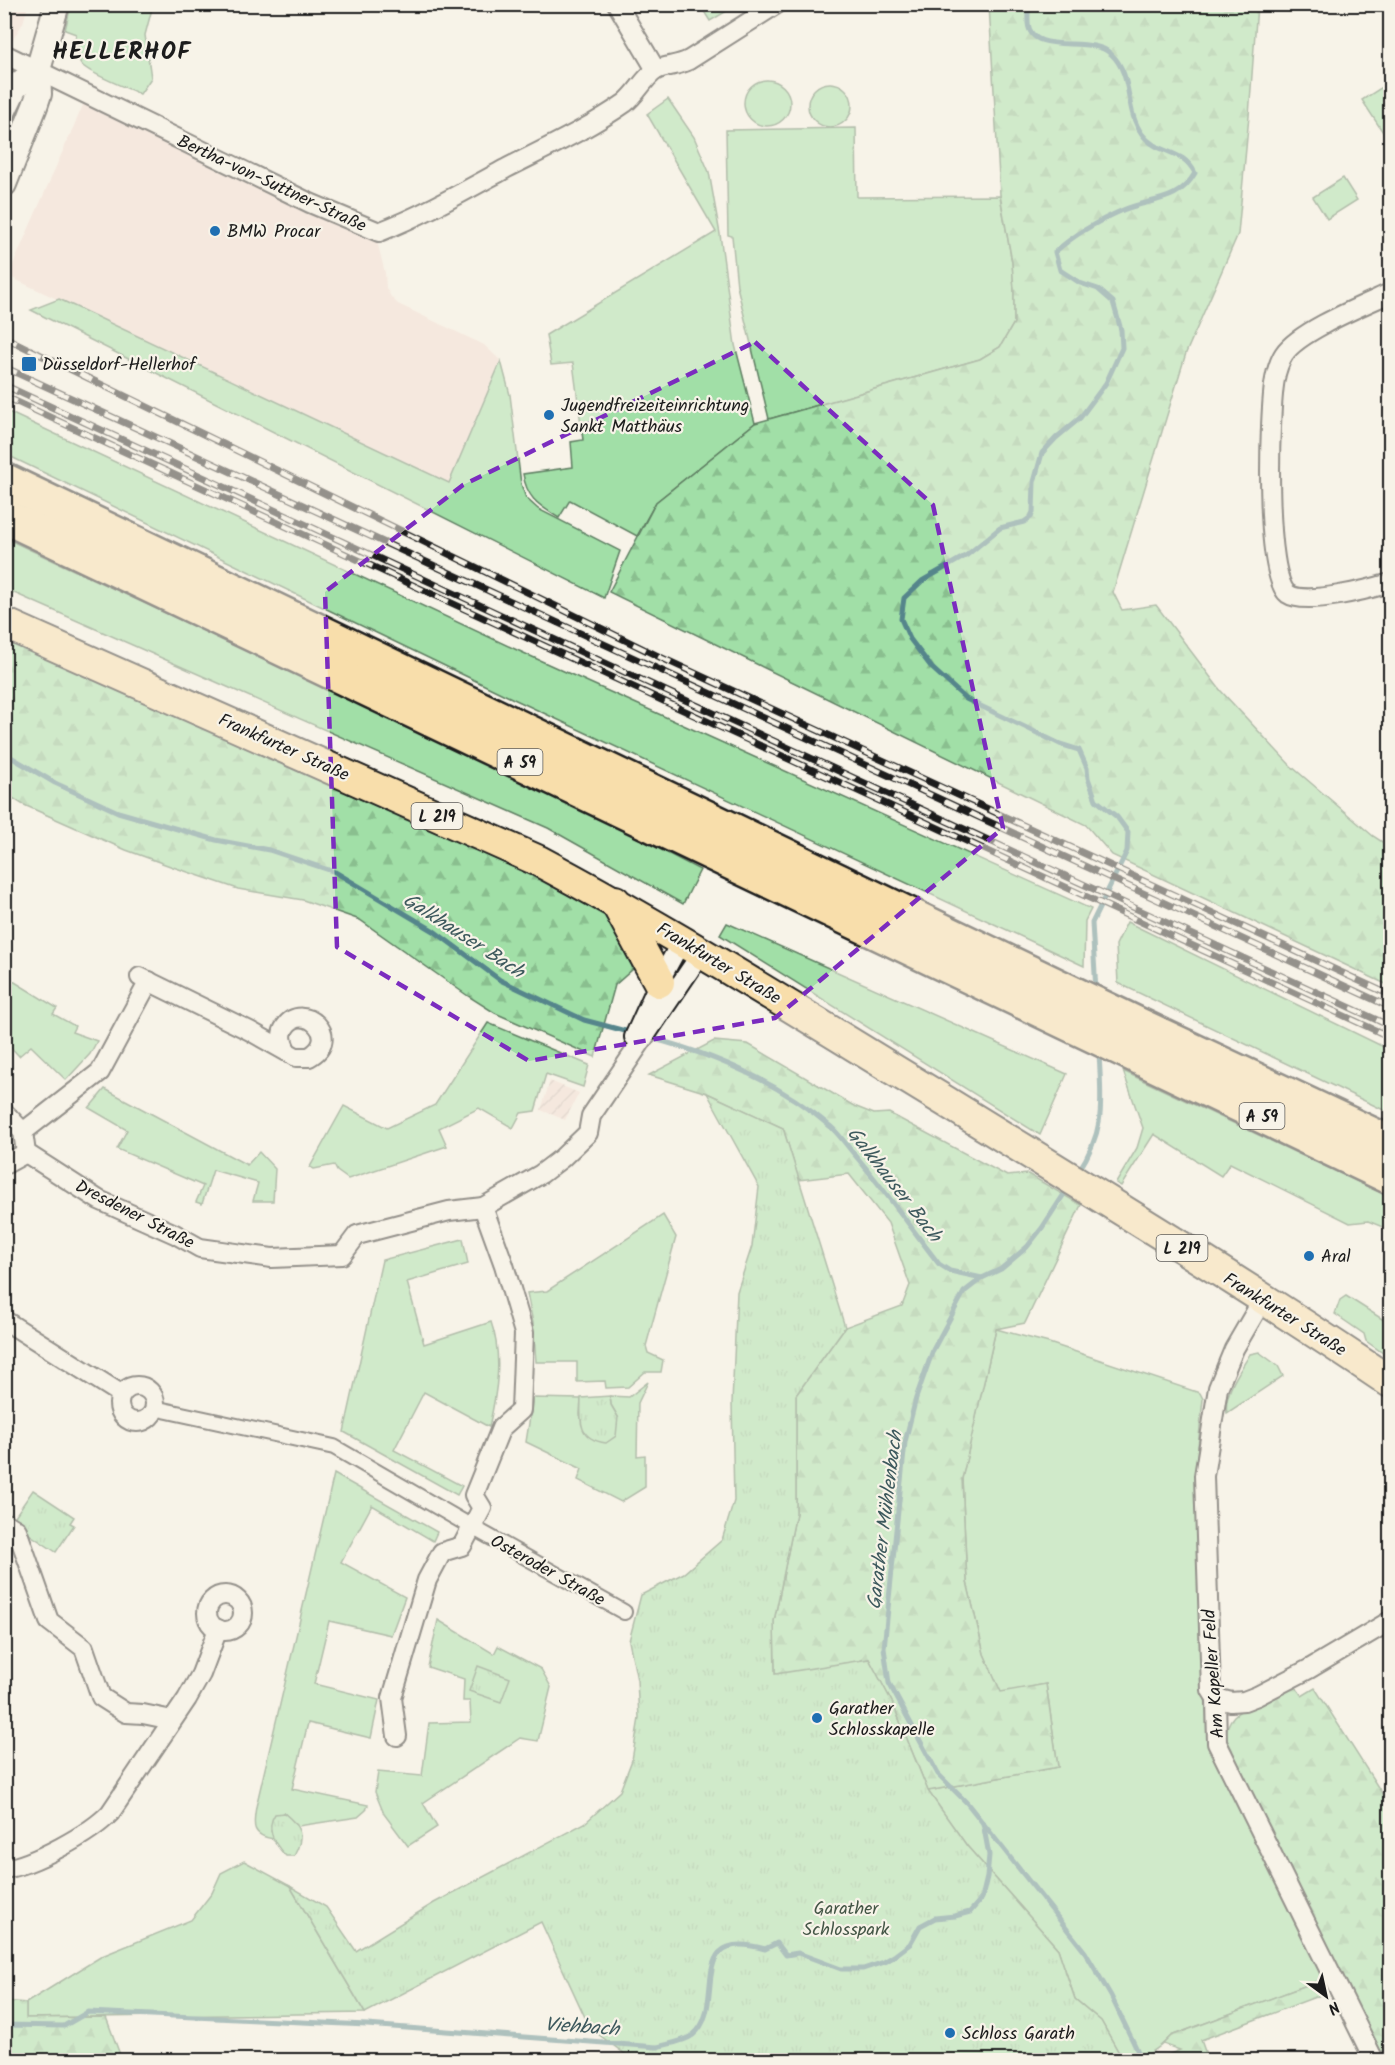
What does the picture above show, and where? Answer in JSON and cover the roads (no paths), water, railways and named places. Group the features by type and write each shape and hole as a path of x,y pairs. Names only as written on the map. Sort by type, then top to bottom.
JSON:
{"highway":[{"name":"A 59","path":"4,480 1137,1024 1390,1143"},
{"name":"A 59","path":"4,516 1390,1177"}],"main road":[{"name":"Frankfurter Straße","path":"4,623 539,861 615,901 1090,1191 1263,1299 1390,1382"},
{"path":"615,901 659,994"}],"street":[{"path":"4,184 39,94 38,70 57,4"},
{"path":"617,4 656,70 664,66 680,65 777,4"},
{"path":"4,54 38,70"},
{"path":"4,110 15,87 38,70"},
{"name":"Bertha-von-Suttner-Straße","path":"38,70 310,203 379,232 415,218 590,126 626,102 656,70"},
{"path":"1390,293 1303,336 1284,353 1275,379 1269,465 1273,541 1278,577 1285,592 1294,598 1322,597 1390,583"},
{"name":"Dresdener Straße","path":"26,1153 99,1200 176,1234 200,1248 272,1258 342,1256 357,1235 449,1211 483,1207 541,1174 562,1158 588,1133 591,1116 620,1071 659,994 692,946"},
{"path":"23,1132 100,1071 145,979 286,1050"},
{"path":"4,1112 23,1132 26,1153 4,1165"},
{"name":"Osteroder Straße","path":"397,1736 392,1698 428,1580 442,1552 462,1546 482,1508 474,1495 501,1428 521,1410 524,1333 504,1265 483,1207"},
{"name":"Am Kapeller Feld","path":"1263,1299 1234,1349 1218,1388 1204,1476 1210,1690 1216,1698 1217,1743 1374,2061"},
{"path":"4,1320 121,1394"},
{"path":"141,1386 152,1394 154,1408 152,1414 142,1421 128,1419 121,1413 118,1405 121,1394 131,1387 141,1386"},
{"path":"154,1408 334,1447 472,1527"},
{"path":"4,1522 17,1530 49,1621 84,1648 101,1697 126,1713 172,1720"},
{"name":"Osteroder Straße","path":"472,1527 624,1612"},
{"path":"1216,1698 1231,1702 1244,1701 1257,1696 1309,1669 1390,1621"},
{"path":"4,1869 20,1866 83,1834 104,1819 187,1699 201,1674 218,1629"}],"waterway":[{"name":"Garather Mühlenbach","path":"1030,4 1028,23 1032,33 1039,39 1102,48 1111,54 1123,72 1136,125 1142,134 1155,146 1183,159 1195,173 1181,190 1114,214 1096,223 1055,252 1060,270 1080,283 1098,289 1113,302 1121,330 1122,348 1106,383 1080,418 1042,453 1034,482 1031,517 1024,522 1000,528 967,555 922,581 904,598 901,619 910,639 932,668 966,699 1060,744 1079,750 1096,800 1117,817 1128,832 1127,851 1092,923 1096,991"},
{"name":"Galkhauser Bach","path":"4,753 55,783 118,812 216,840 269,850 335,872 434,931 500,980 584,1020 633,1033"},
{"name":"Galkhauser Bach","path":"647,1037 721,1061 767,1083 811,1111 840,1137 939,1264 950,1271 982,1278"},
{"name":"Garather Mühlenbach","path":"1078,1172 1094,1142 1098,1128 1101,1100 1099,1052"},
{"name":"Garather Mühlenbach","path":"1068,1188 1027,1247 1001,1269 982,1278 964,1292 933,1350 916,1398 905,1442 884,1648 889,1683 938,1774 967,1803 1085,1952 1111,1996 1142,2060"},
{"name":"Viehbach","path":"4,2025 64,2026 88,2012 367,2025 657,2047 693,2035 703,2022 715,1959 724,1949 740,1945 765,1949 777,1943 786,1955 798,1953 841,1969 863,1969 894,1956 910,1944 920,1926 935,1918 970,1912 982,1898 987,1877 989,1855 983,1823"}],"railway":[{"path":"4,337 662,658 1390,995"},
{"path":"4,367 1390,1007"},
{"path":"4,385 1390,1026"},
{"path":"4,396 1390,1037"}],"place":[{"name":"BMW Procar","path":"215,231"},
{"name":"Düsseldorf-Hellerhof","path":"29,364"},
{"name":"Jugendfreizeiteinrichtung Sankt Matthäus","path":"549,415"},
{"name":"Aral","path":"1309,1256"},
{"name":"Garather Schlosskapelle","path":"817,1718"},
{"name":"Schloss Garath","path":"950,2033"}],"district":[{"name":"HELLERHOF","path":"122,51"}],"park label":[{"name":"Garather Schlosspark","path":"846,1918"}]}
